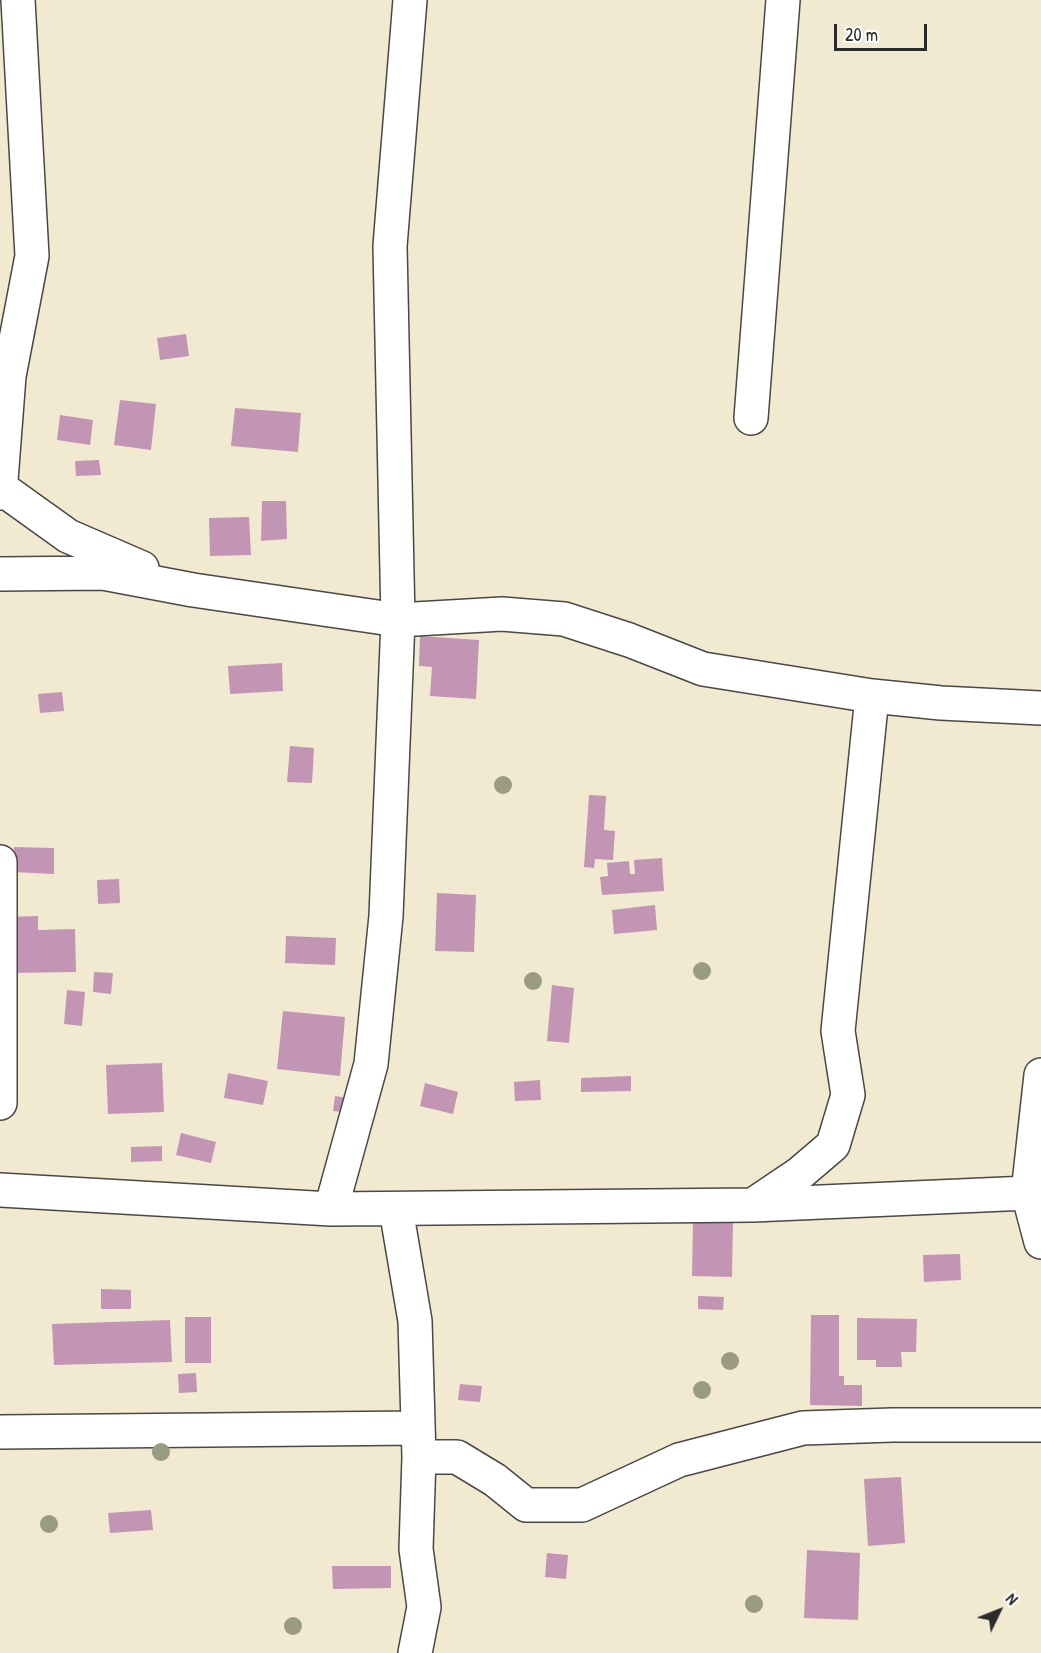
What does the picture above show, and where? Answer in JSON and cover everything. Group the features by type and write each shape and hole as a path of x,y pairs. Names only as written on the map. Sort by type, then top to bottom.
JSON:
{"street":[{"path":"0,494 9,376 32,256 18,0"},
{"path":"330,1209 371,1064 386,916 398,620 390,246 410,0"},
{"path":"751,418 783,0"},
{"path":"1,488 68,536 193,590"},
{"path":"0,574 103,573 193,590 398,620 502,614 564,619 629,640 703,669 872,696 941,704 1041,708"},
{"path":"753,1205 799,1174 833,1145 848,1095 838,1031 872,696"},
{"path":"0,862 0,1102"},
{"path":"1041,1075 1034,1196 1041,1242"},
{"path":"0,1190 330,1209 753,1205 1034,1196"},
{"path":"396,1209 415,1321 418,1442 416,1550 424,1607 415,1653"},
{"path":"0,1432 418,1442 457,1457 495,1480 526,1505 582,1505 679,1460 803,1428 892,1425 1041,1425"}],"building":[{"path":"186,334 189,356 160,360 157,338"},
{"path":"120,400 156,404 151,450 114,445"},
{"path":"235,408 301,413 298,452 231,446"},
{"path":"60,415 93,420 90,445 57,440"},
{"path":"99,460 101,475 76,476 75,461"},
{"path":"262,501 286,501 287,539 261,541"},
{"path":"249,517 251,555 210,556 209,518"},
{"path":"420,636 479,640 476,699 430,696 432,667 419,666"},
{"path":"282,663 283,691 230,694 228,666"},
{"path":"62,692 64,711 40,713 38,694"},
{"path":"290,746 314,748 312,783 287,782"},
{"path":"589,795 606,796 604,830 615,831 613,860 595,859 594,868 584,867"},
{"path":"14,847 54,848 54,874 13,872"},
{"path":"662,858 664,891 602,895 600,877 608,876 607,863 629,861 630,874 635,874 634,860"},
{"path":"119,879 120,903 98,904 97,880"},
{"path":"437,893 476,895 474,952 435,951"},
{"path":"655,905 657,930 614,934 612,910"},
{"path":"38,916 38,930 75,929 76,972 10,973 8,917"},
{"path":"286,936 336,938 335,965 285,963"},
{"path":"94,972 113,973 111,994 93,992"},
{"path":"552,985 574,988 569,1043 547,1041"},
{"path":"67,990 85,992 82,1026 64,1024"},
{"path":"283,1011 345,1017 340,1076 277,1069"},
{"path":"162,1063 164,1112 108,1114 106,1065"},
{"path":"228,1073 268,1081 263,1105 224,1098"},
{"path":"631,1076 631,1091 581,1092 581,1078"},
{"path":"540,1080 541,1100 515,1101 514,1082"},
{"path":"425,1083 458,1092 453,1114 420,1106"},
{"path":"335,1096 354,1099 353,1113 333,1111"},
{"path":"181,1133 216,1142 211,1163 176,1155"},
{"path":"162,1146 162,1161 131,1162 131,1147"},
{"path":"693,1222 733,1222 732,1277 692,1276"},
{"path":"960,1254 961,1280 924,1282 923,1255"},
{"path":"101,1289 131,1290 131,1309 101,1309"},
{"path":"698,1296 724,1297 723,1310 698,1309"},
{"path":"811,1315 839,1315 839,1376 844,1376 844,1385 862,1385 862,1406 810,1405"},
{"path":"185,1317 211,1317 211,1363 185,1363"},
{"path":"857,1318 917,1319 916,1352 901,1352 902,1367 876,1367 876,1360 857,1360"},
{"path":"170,1320 172,1362 54,1365 52,1324"},
{"path":"196,1373 197,1392 179,1393 178,1374"},
{"path":"460,1384 482,1386 480,1402 458,1400"},
{"path":"901,1477 905,1543 868,1546 864,1479"},
{"path":"151,1510 153,1530 110,1533 108,1513"},
{"path":"807,1550 860,1553 858,1620 804,1618"},
{"path":"547,1553 568,1555 566,1579 545,1577"},
{"path":"332,1566 391,1566 391,1588 333,1589"}]}
